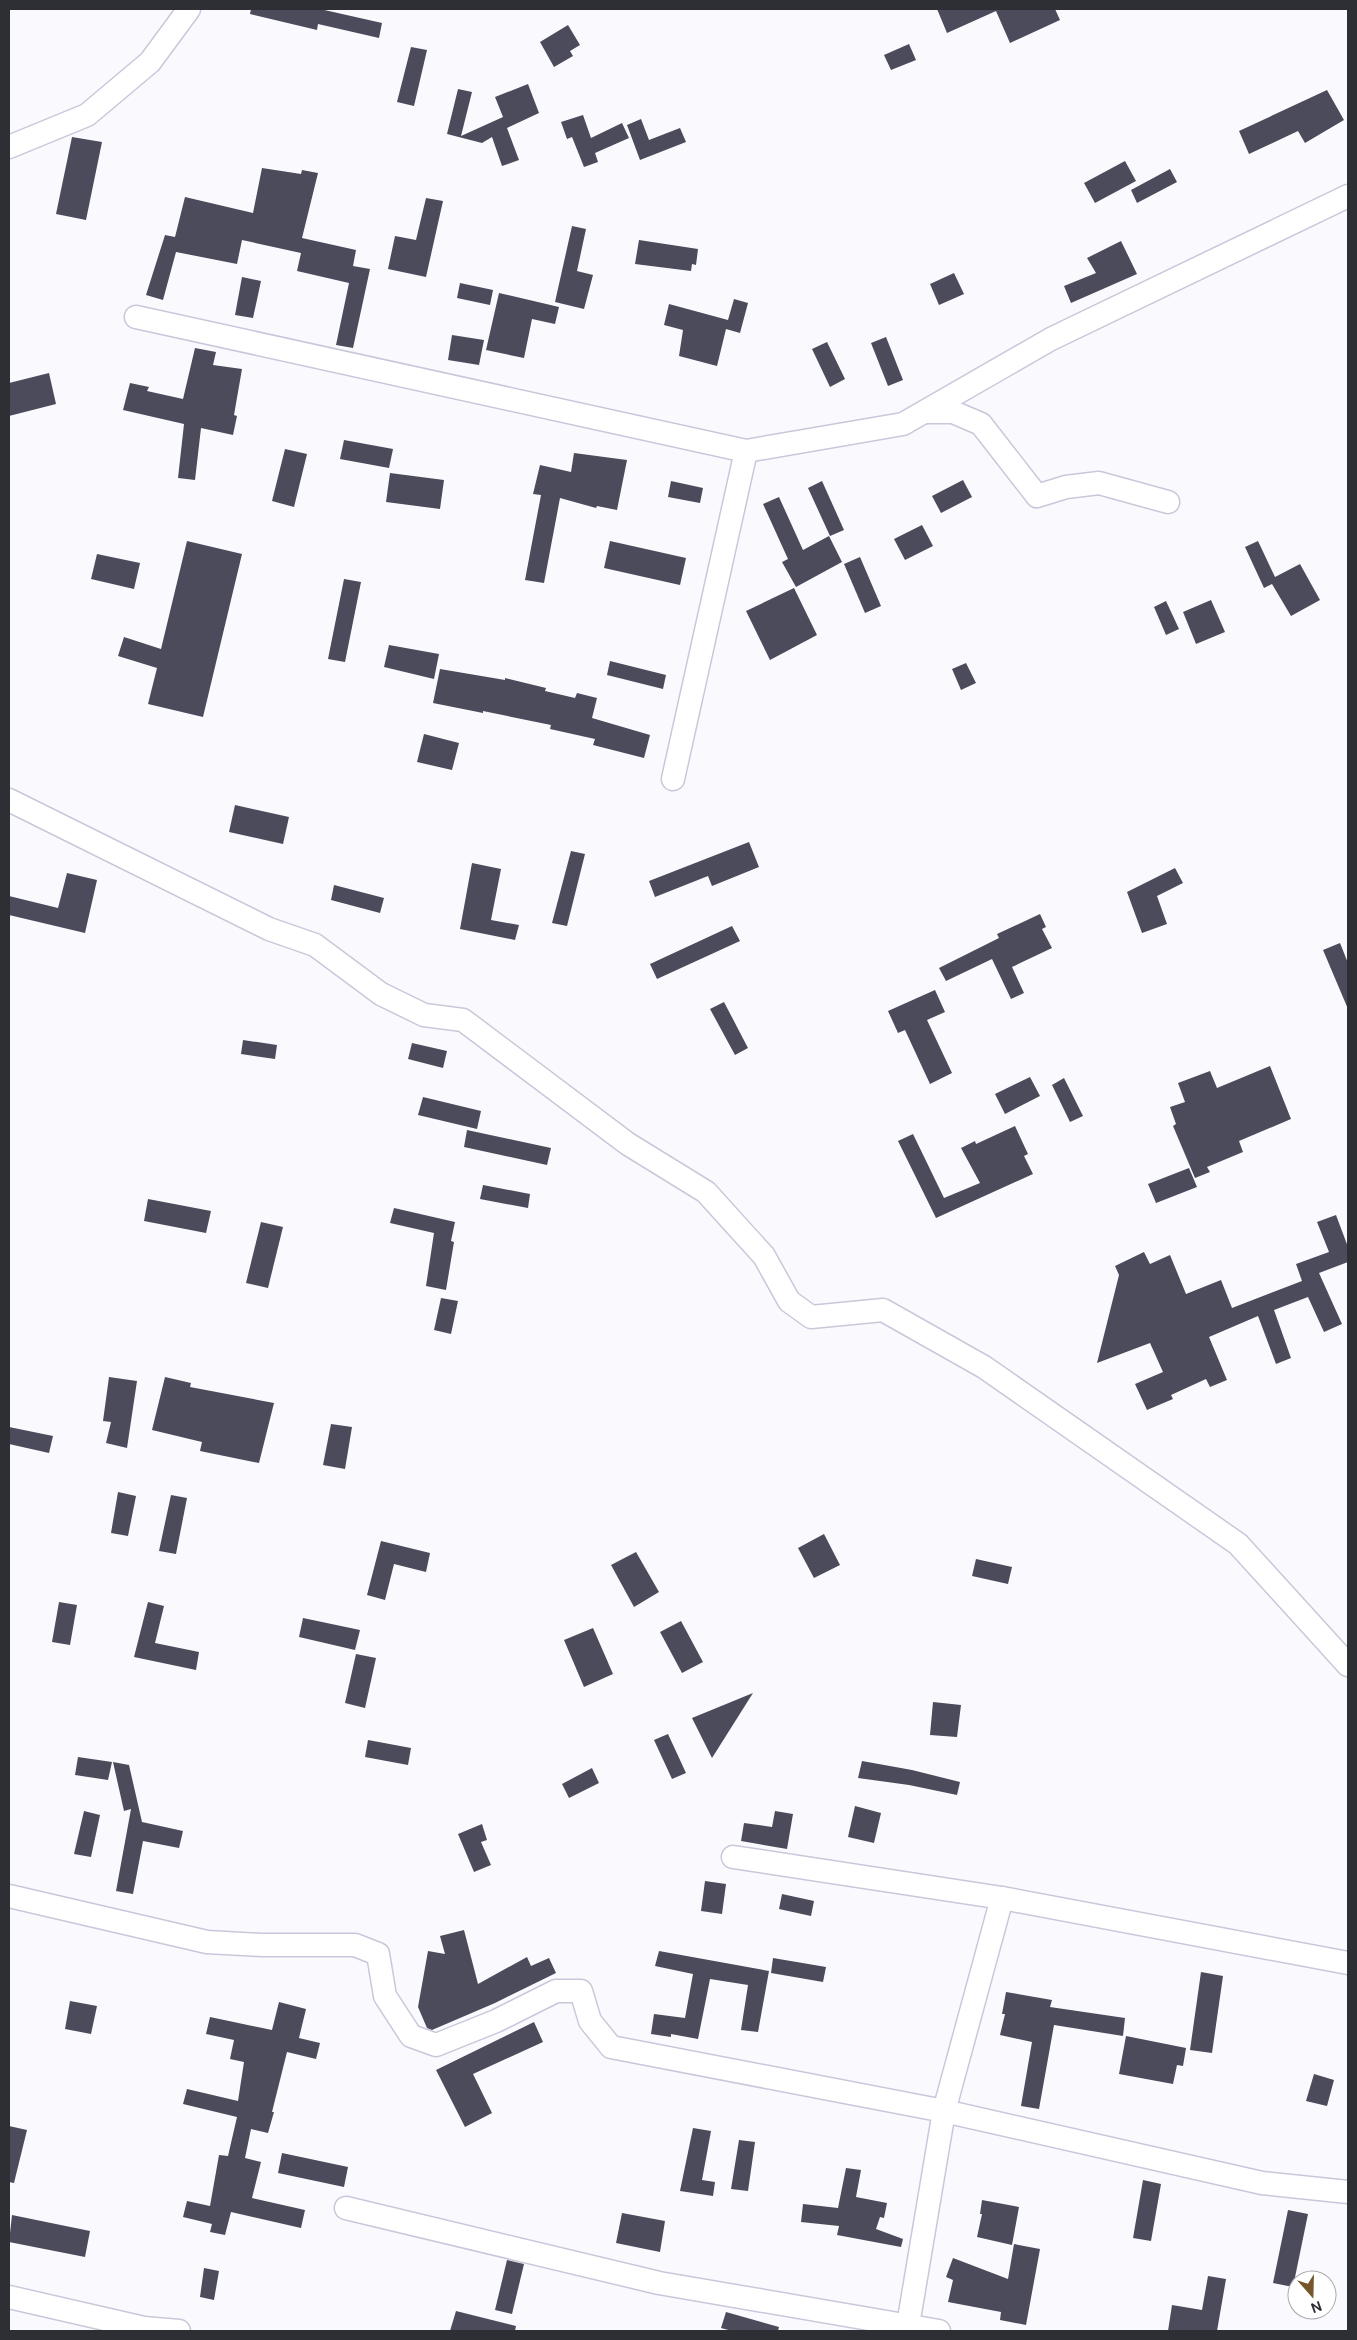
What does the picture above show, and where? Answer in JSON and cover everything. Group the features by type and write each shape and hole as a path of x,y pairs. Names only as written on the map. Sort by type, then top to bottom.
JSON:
{"street":[{"path":"9,147 87,116 150,62 189,9"},
{"path":"136,317 746,451 903,424 1051,339 1348,196"},
{"path":"924,412 953,412 981,424 1036,496 1066,487 1099,483 1168,502"},
{"path":"672,779 746,451"},
{"path":"9,800 269,929 315,945 381,994 424,1015 463,1020 628,1144 706,1192 764,1256 789,1301 811,1317 883,1310 984,1367 1238,1544 1348,1665"},
{"path":"733,1857 1002,1898 1348,1963"},
{"path":"9,1896 207,1942 262,1945 355,1945 378,1954 385,1996 411,2036 436,2045 496,2021 556,1991 580,1991 590,2021 610,2046 944,2111 1262,2183 1348,2192"},
{"path":"907,2329 944,2111 1002,1898"},
{"path":"346,2208 659,2282 907,2329 939,2331"},
{"path":"9,2297 144,2328 179,2331"}],"building":[{"path":"251,9 320,9 382,23 379,38 318,24 317,30 250,14"},
{"path":"937,9 1055,9 1060,20 1010,43 996,11 947,33"},
{"path":"568,25 580,45 570,51 573,56 554,67 540,42"},
{"path":"909,44 916,60 891,70 884,55"},
{"path":"411,47 427,50 414,106 397,102"},
{"path":"528,84 539,113 507,128 519,160 502,166 492,137 482,143 447,134 458,89 472,92 461,136 503,117 495,97"},
{"path":"1327,90 1344,120 1305,143 1298,131 1249,154 1239,131"},
{"path":"583,115 591,138 622,123 629,138 595,153 598,162 584,167 572,137 567,139 561,122"},
{"path":"641,119 649,140 680,128 686,142 640,160 627,125"},
{"path":"72,137 102,142 86,220 56,214"},
{"path":"1125,161 1136,181 1095,203 1084,183"},
{"path":"262,168 301,174 302,170 318,173 302,238 356,250 353,266 370,269 353,348 336,345 349,283 297,271 301,253 242,240 237,264 176,252 163,300 146,295 165,235 175,237 185,197 253,213"},
{"path":"1170,169 1177,182 1137,203 1131,190"},
{"path":"426,198 443,201 426,277 388,269 395,236 416,240"},
{"path":"572,226 586,229 577,271 593,275 584,309 555,302"},
{"path":"639,240 698,249 696,265 692,264 691,271 635,264"},
{"path":"1121,241 1137,274 1071,303 1064,286 1096,273 1087,258"},
{"path":"954,273 964,294 939,305 930,284"},
{"path":"242,277 261,281 253,318 235,315"},
{"path":"460,283 493,290 490,305 457,298"},
{"path":"499,293 559,307 555,324 532,319 524,358 486,350"},
{"path":"734,299 748,303 740,333 726,329 717,366 679,356 683,330 664,325 669,304 728,320"},
{"path":"452,335 484,340 479,365 448,360"},
{"path":"886,337 903,380 888,386 871,343"},
{"path":"827,342 845,379 830,387 812,349"},
{"path":"195,348 216,352 213,365 242,369 234,415 237,416 233,435 201,428 195,480 178,478 184,424 123,410 130,383 149,387 147,391 183,399"},
{"path":"49,373 56,404 9,416 9,383"},
{"path":"344,440 393,449 389,468 340,459"},
{"path":"285,449 307,454 294,507 272,501"},
{"path":"574,453 627,460 617,510 597,506 596,508 560,498 544,583 525,580 541,495 533,494 540,465 571,472"},
{"path":"390,473 444,480 440,509 386,502"},
{"path":"963,480 972,497 941,513 932,496"},
{"path":"671,481 703,488 700,503 668,497"},
{"path":"822,481 844,530 830,536 808,488"},
{"path":"779,497 803,550 829,536 842,562 796,587 782,562 788,559 763,504"},
{"path":"922,525 933,546 905,560 894,539"},
{"path":"187,541 242,554 203,717 148,704 157,668 118,656 124,637 161,649"},
{"path":"610,541 686,558 680,585 604,568"},
{"path":"1258,541 1275,577 1300,564 1320,600 1291,616 1272,584 1264,588 1245,547"},
{"path":"97,554 140,563 134,589 91,579"},
{"path":"860,557 881,606 865,613 844,564"},
{"path":"344,579 361,582 345,662 328,659"},
{"path":"794,588 817,635 770,660 746,611"},
{"path":"1211,600 1225,632 1196,644 1183,612"},
{"path":"1166,601 1179,629 1166,635 1154,607"},
{"path":"389,645 439,654 434,679 384,667"},
{"path":"610,661 666,675 663,689 607,675"},
{"path":"966,663 976,683 961,690 952,669"},
{"path":"440,669 505,680 505,678 546,688 545,691 575,698 577,693 597,698 592,718 650,735 644,758 593,745 595,739 550,729 551,725 433,703"},
{"path":"424,734 459,743 452,770 417,762"},
{"path":"235,805 289,817 283,844 229,832"},
{"path":"749,842 759,867 712,886 708,876 655,897 649,881"},
{"path":"571,851 585,854 567,926 552,923"},
{"path":"472,863 501,869 491,920 519,925 515,940 460,929"},
{"path":"1175,868 1183,883 1157,896 1167,924 1142,933 1127,892"},
{"path":"67,873 97,880 85,933 9,915 9,896 58,908"},
{"path":"334,885 384,898 380,913 331,900"},
{"path":"1040,914 1046,927 1042,929 1052,948 1012,967 1024,993 1011,999 992,959 946,981 939,968 999,938 997,934"},
{"path":"732,926 740,941 657,979 650,964"},
{"path":"1340,943 1348,963 1348,1009 1323,950"},
{"path":"935,990 945,1012 927,1020 952,1073 930,1084 905,1030 898,1033 888,1011"},
{"path":"724,1002 748,1048 735,1055 710,1009"},
{"path":"243,1040 277,1045 275,1059 241,1054"},
{"path":"412,1043 447,1051 443,1068 408,1059"},
{"path":"1270,1066 1291,1119 1239,1141 1243,1152 1207,1167 1210,1172 1195,1178 1173,1126 1176,1124 1170,1107 1185,1102 1178,1083 1210,1071 1217,1088"},
{"path":"1030,1077 1040,1096 1005,1114 995,1094"},
{"path":"1064,1078 1083,1116 1070,1122 1052,1085"},
{"path":"423,1097 481,1111 477,1129 418,1115"},
{"path":"1015,1126 1028,1154 1024,1156 1033,1174 936,1218 898,1141 913,1134 944,1198 980,1183 961,1148 975,1141 976,1144"},
{"path":"467,1130 551,1148 547,1165 464,1147"},
{"path":"1189,1168 1197,1187 1156,1203 1148,1184"},
{"path":"483,1185 530,1194 528,1208 480,1199"},
{"path":"148,1199 211,1211 206,1233 144,1221"},
{"path":"394,1208 455,1222 451,1241 454,1242 446,1290 426,1286 434,1233 390,1223"},
{"path":"1336,1215 1348,1247 1348,1262 1319,1273 1342,1324 1324,1332 1308,1297 1274,1310 1291,1358 1276,1364 1258,1316 1209,1337 1227,1380 1210,1387 1206,1379 1171,1395 1173,1399 1147,1410 1135,1384 1163,1372 1150,1343 1097,1363 1119,1275 1115,1266 1144,1252 1150,1264 1170,1255 1186,1294 1221,1280 1232,1308 1302,1281 1296,1264 1329,1252 1317,1222"},
{"path":"261,1222 283,1227 268,1288 246,1283"},
{"path":"441,1298 458,1301 451,1334 434,1330"},
{"path":"109,1377 137,1381 127,1448 106,1443 111,1422 103,1421"},
{"path":"165,1377 191,1383 190,1387 274,1403 259,1463 200,1451 202,1442 152,1430"},
{"path":"331,1424 352,1427 345,1469 323,1465"},
{"path":"9,1427 53,1436 49,1453 9,1444"},
{"path":"118,1492 136,1496 128,1536 111,1533"},
{"path":"171,1495 187,1498 176,1554 159,1551"},
{"path":"824,1534 840,1565 814,1578 798,1548"},
{"path":"381,1541 430,1553 426,1572 394,1564 385,1600 367,1595"},
{"path":"636,1552 659,1592 634,1607 611,1565"},
{"path":"976,1559 1012,1567 1008,1584 972,1576"},
{"path":"59,1602 77,1605 70,1645 52,1642"},
{"path":"148,1602 164,1606 155,1643 199,1652 196,1670 134,1657"},
{"path":"303,1618 360,1630 355,1650 299,1637"},
{"path":"681,1621 703,1662 682,1673 660,1632"},
{"path":"593,1628 613,1674 584,1687 564,1640"},
{"path":"356,1654 376,1658 365,1708 345,1703"},
{"path":"753,1693 712,1758 692,1718"},
{"path":"933,1702 961,1705 957,1737 930,1735"},
{"path":"668,1734 686,1773 672,1779 654,1740"},
{"path":"368,1740 411,1748 408,1765 365,1757"},
{"path":"78,1757 112,1762 108,1780 75,1775"},
{"path":"862,1761 912,1770 960,1782 957,1795 909,1785 858,1778"},
{"path":"113,1762 129,1765 142,1822 183,1831 179,1848 143,1841 133,1894 116,1891 131,1809 124,1811"},
{"path":"592,1768 599,1783 569,1798 562,1784"},
{"path":"855,1806 881,1813 874,1843 848,1837"},
{"path":"84,1811 100,1815 91,1857 74,1854"},
{"path":"775,1811 793,1814 787,1849 741,1841 744,1823 772,1827"},
{"path":"482,1824 487,1840 481,1842 491,1865 474,1872 458,1834"},
{"path":"705,1881 726,1884 722,1914 701,1911"},
{"path":"782,1894 814,1901 811,1916 779,1909"},
{"path":"464,1930 478,1984 527,1957 531,1966 549,1958 556,1973 495,2003 432,2030 427,2028 418,2007 428,1951 445,1954 440,1936"},
{"path":"659,1951 769,1971 758,2032 741,2030 748,1985 710,1979 698,2039 671,2034 671,2037 651,2034 654,2014 685,2018 693,1974 655,1966"},
{"path":"773,1958 826,1967 823,1982 771,1973"},
{"path":"1201,1972 1223,1976 1212,2053 1190,2050"},
{"path":"1006,1992 1052,2000 1050,2007 1125,2018 1123,2036 1054,2025 1039,2109 1021,2106 1032,2042 1000,2035 1005,2014 1002,2014"},
{"path":"70,2001 97,2006 91,2034 65,2029"},
{"path":"279,2002 306,2009 299,2038 320,2043 316,2059 287,2052 268,2133 251,2129 245,2158 261,2162 252,2198 305,2210 301,2228 231,2212 225,2235 210,2232 212,2224 183,2217 187,2201 210,2206 219,2155 228,2156 237,2117 183,2104 187,2089 238,2101 244,2062 230,2059 234,2040 206,2034 210,2017 272,2030"},
{"path":"534,2022 543,2042 473,2074 492,2113 465,2127 436,2070"},
{"path":"1126,2036 1186,2048 1183,2066 1177,2065 1173,2084 1119,2074"},
{"path":"1314,2074 1334,2080 1327,2106 1306,2101"},
{"path":"9,2126 27,2130 14,2183 9,2182"},
{"path":"693,2128 711,2131 702,2180 715,2182 713,2196 680,2191"},
{"path":"739,2140 755,2142 748,2191 731,2189"},
{"path":"282,2153 348,2167 344,2187 278,2173"},
{"path":"846,2168 861,2170 856,2197 887,2203 884,2218 880,2217 876,2229 903,2239 901,2247 837,2235 839,2226 801,2222 803,2204 838,2208"},
{"path":"1143,2180 1161,2184 1151,2241 1133,2238"},
{"path":"982,2200 1019,2207 1012,2245 977,2237 982,2214 980,2214"},
{"path":"1288,2210 1308,2214 1296,2270 1287,2270 1287,2286 1273,2283"},
{"path":"622,2213 665,2221 660,2252 616,2243"},
{"path":"12,2215 90,2231 85,2257 9,2242"},
{"path":"1014,2244 1040,2249 1026,2325 1000,2320 1001,2312 948,2302 953,2280 946,2277 953,2258 1008,2279"},
{"path":"507,2260 524,2264 512,2314 495,2310"},
{"path":"204,2268 219,2271 214,2300 200,2297"},
{"path":"1208,2276 1226,2279 1217,2331 1168,2331 1172,2305 1202,2310"},
{"path":"456,2311 516,2326 515,2331 450,2331"},
{"path":"726,2312 779,2327 778,2331 732,2331 721,2328"}]}
